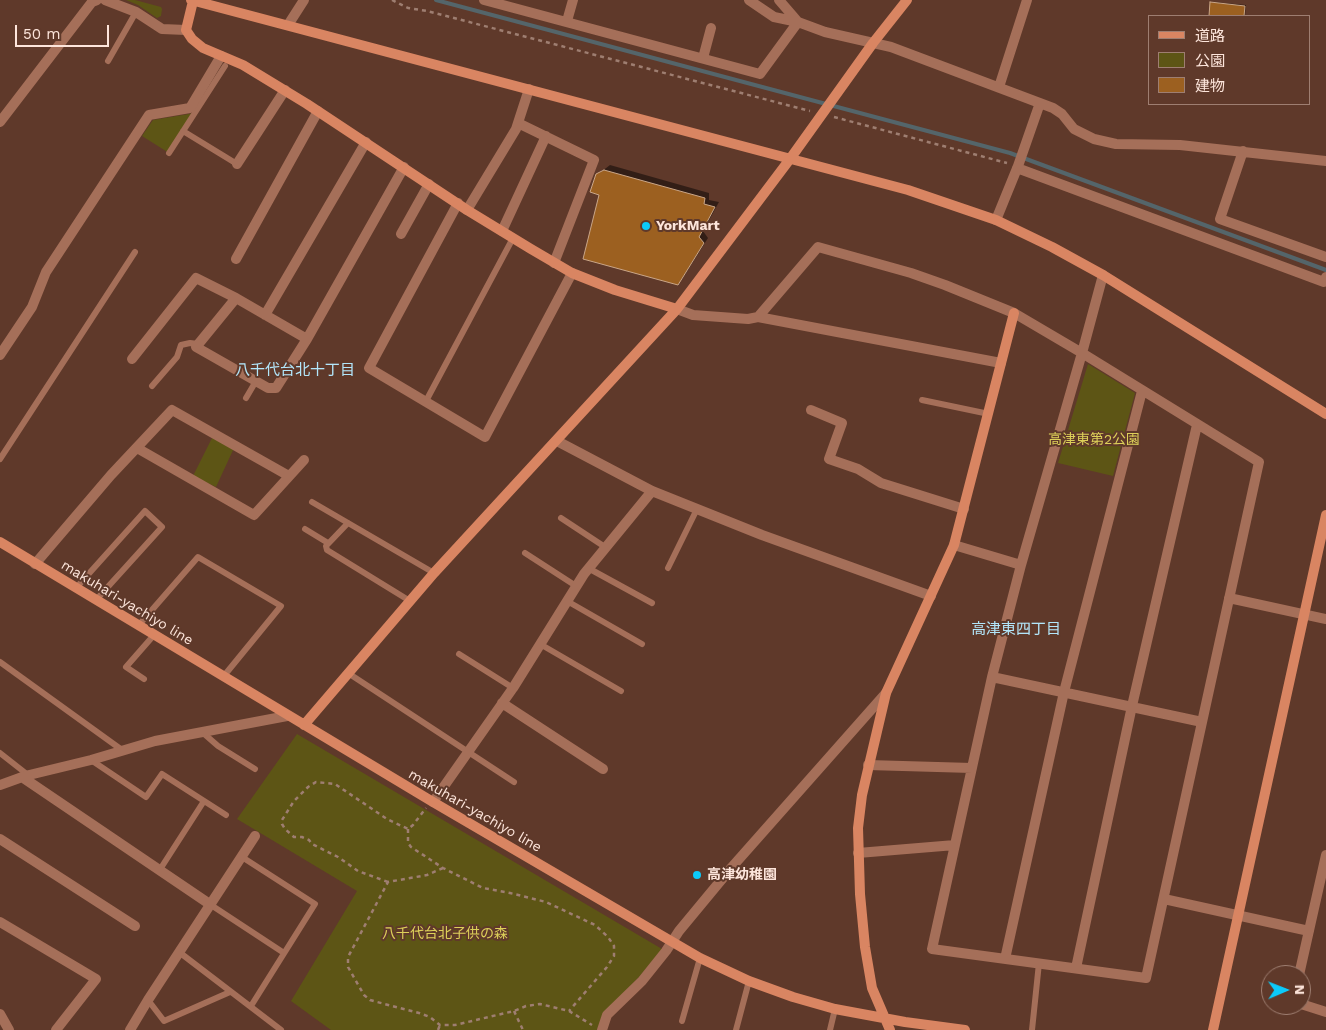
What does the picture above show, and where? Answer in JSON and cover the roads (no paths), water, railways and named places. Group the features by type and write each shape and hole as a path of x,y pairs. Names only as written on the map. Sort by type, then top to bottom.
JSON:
{"street":[{"path":"0,122 92,2 96,0"},
{"path":"105,0 136,12 162,29 186,30"},
{"path":"1001,363 758,317 748,319 693,315 657,301 616,290 572,273 467,210 366,142 244,65 223,61 203,48 192,39 186,30 192,0 908,190 996,220 1052,247 1103,275 1326,414"},
{"path":"288,25 304,0"},
{"path":"484,0 760,74 798,22"},
{"path":"567,21 573,0"},
{"path":"749,0 774,17 798,22 826,32 891,47 1053,108 1062,114 1074,129 1094,139 1116,144 1180,145 1326,161"},
{"path":"779,0 798,22"},
{"path":"304,726 434,573 677,309 790,159 828,114 833,97 873,42 907,0"},
{"path":"999,87 1026,0"},
{"path":"703,58 711,28"},
{"path":"0,355 32,307 46,272 149,115 190,108 223,61"},
{"path":"467,210 516,129 529,89"},
{"path":"237,164 285,90"},
{"path":"996,220 1024,151 1040,103"},
{"path":"236,259 318,111"},
{"path":"518,122 594,160 554,262"},
{"path":"502,231 546,136"},
{"path":"265,315 366,142"},
{"path":"1243,151 1220,220 1326,257"},
{"path":"1018,166 1325,280"},
{"path":"236,298 196,347 268,388 276,388 307,339 404,167"},
{"path":"401,234 429,184"},
{"path":"458,203 369,368 485,437 572,273"},
{"path":"758,317 818,247 911,272 1014,313 1082,353 1259,462 1146,978 932,949 992,677 1021,564 1082,353 1103,275"},
{"path":"132,359 196,278 236,298 307,339"},
{"path":"890,1030 872,988 865,947 858,852 858,828 862,795 886,693 954,545 1014,313"},
{"path":"1005,959 1064,692 1142,391"},
{"path":"35,564 111,475 172,410 288,476"},
{"path":"811,410 842,423 828,459 858,469 881,483 964,509"},
{"path":"1076,968 1132,706 1197,425"},
{"path":"557,441 652,491 762,536 931,596"},
{"path":"137,448 254,515 304,460"},
{"path":"430,805 513,688 588,568 652,491"},
{"path":"1213,1030 1326,515"},
{"name":"makuhari-yachiyo line","path":"0,542 304,726 430,805 700,958 749,981 835,1010 965,1030"},
{"path":"954,545 1021,564"},
{"path":"1229,598 1326,619"},
{"path":"992,677 1202,722"},
{"path":"600,1029 607,1016 642,981 738,860 886,693"},
{"path":"502,703 603,769"},
{"path":"0,785 25,776 91,760 155,741 287,716"},
{"path":"868,765 972,768"},
{"path":"25,776 210,905"},
{"path":"130,1030 256,836"},
{"path":"0,839 135,926"},
{"path":"858,852 955,846"},
{"path":"1301,965 1326,856"},
{"path":"1164,899 1309,932"},
{"path":"0,922 96,979 58,1029"},
{"path":"1311,1007 1326,1012"},
{"path":"0,1014 9,1030"}],"lane":[{"path":"108,61 136,12"},
{"path":"169,153 223,61"},
{"path":"183,130 237,164"},
{"path":"426,401 513,238"},
{"path":"0,459 135,252"},
{"path":"152,386 177,357 181,345 198,344"},
{"path":"246,398 256,381"},
{"path":"922,400 989,414"},
{"path":"312,502 434,573"},
{"path":"668,568 697,509"},
{"path":"76,588 146,511 162,526 96,600"},
{"path":"561,518 605,547"},
{"path":"348,523 328,543 326,546 327,550 410,600"},
{"path":"305,529 328,543"},
{"path":"525,553 576,586"},
{"path":"138,626 198,557 281,606 223,677"},
{"path":"588,568 652,603"},
{"path":"567,601 642,644"},
{"path":"144,679 126,667 154,635"},
{"path":"540,644 621,691"},
{"path":"459,654 513,688"},
{"path":"0,662 122,750"},
{"path":"348,673 514,782"},
{"path":"202,732 218,746 255,769"},
{"path":"0,753 25,776"},
{"path":"91,760 146,797 162,774 226,815"},
{"path":"159,871 204,801"},
{"path":"242,857 316,904 251,1006"},
{"path":"210,905 284,953"},
{"path":"179,952 281,1030"},
{"path":"682,1021 700,958"},
{"path":"1032,1030 1039,963"},
{"path":"736,1030 749,981"},
{"path":"148,1000 164,1021 230,992"},
{"path":"830,1030 835,1010"}],"waterway":[{"path":"436,0 1010,153 1326,270"}],"place":[{"name":"YorkMart","path":"646,226"},
{"name":"高津幼稚園","path":"697,875"}],"district":[{"name":"八千代台北十丁目","path":"295,371"},
{"name":"高津東四丁目","path":"1016,630"}],"park label":[{"name":"高津東第2公園","path":"1094,440"},
{"name":"八千代台北子供の森","path":"445,934"}]}
